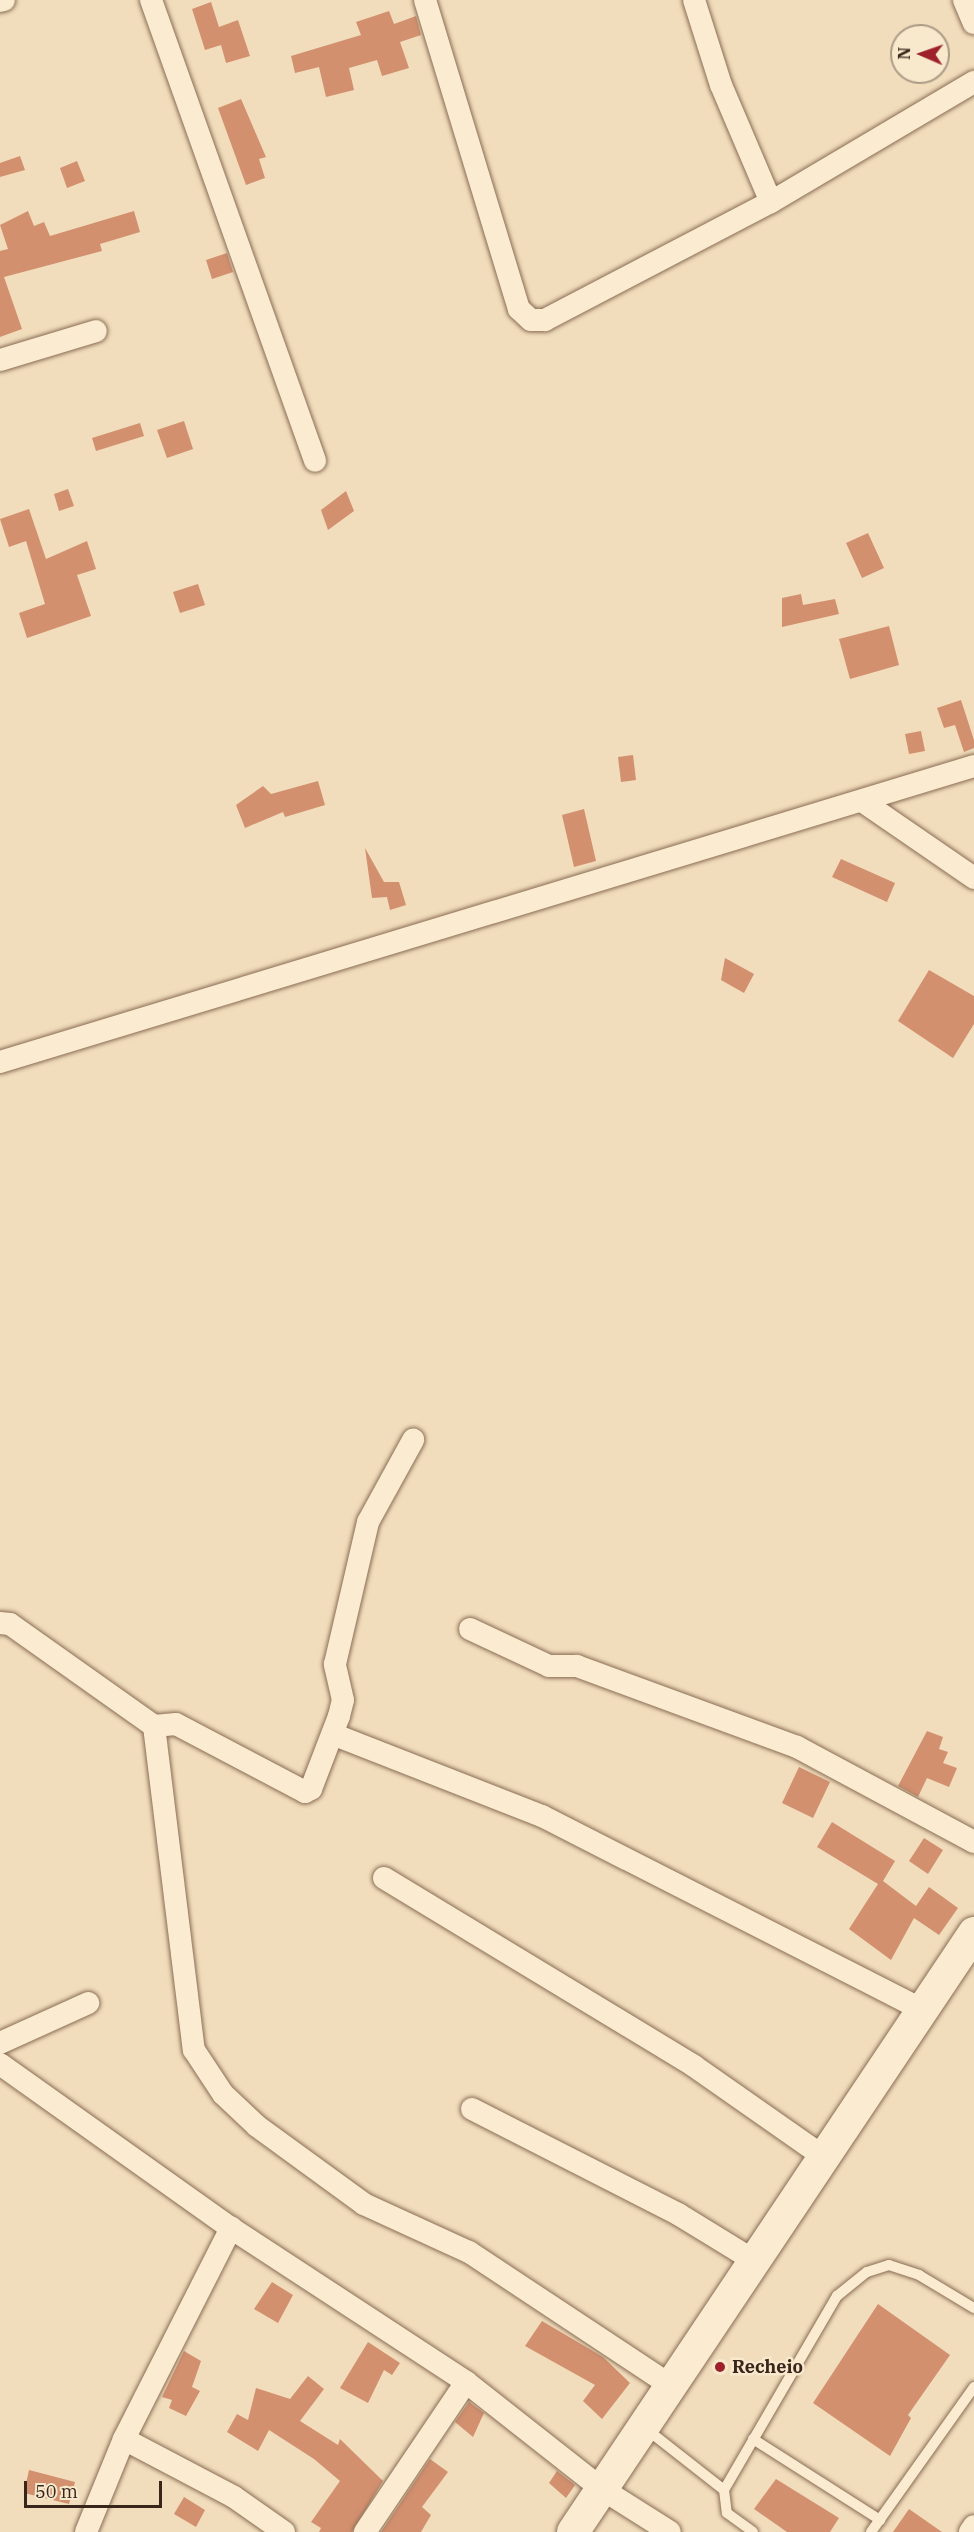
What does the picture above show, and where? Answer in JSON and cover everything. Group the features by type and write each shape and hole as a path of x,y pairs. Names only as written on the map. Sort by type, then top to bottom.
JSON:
{"main road":[{"path":"573,2532 758,2263 824,2157 974,1932"}],"street":[{"path":"151,0 315,462"},
{"path":"424,0 519,309 531,320 545,320 771,202 974,82"},
{"path":"694,0 721,85 771,202"},
{"path":"963,0 974,23"},
{"path":"0,360 96,331"},
{"path":"0,1062 974,766"},
{"path":"862,801 974,878"},
{"path":"0,1623 10,1624 154,1726 176,1724 304,1792 311,1789 335,1735 343,1700 335,1664 352,1578 368,1522 413,1440"},
{"path":"470,1629 549,1666 577,1666 797,1747 974,1842"},
{"path":"154,1726 194,2050 223,2094 364,2204 469,2252 673,2387"},
{"path":"335,1735 542,1816 922,2010"},
{"path":"384,1878 684,2060 824,2157"},
{"path":"0,2043 88,2003"},
{"path":"0,2064 231,2228 466,2382 602,2488 670,2532"},
{"path":"472,2109 678,2214 758,2263"},
{"path":"86,2532 124,2439 231,2228"},
{"path":"365,2532 466,2382"},
{"path":"124,2439 234,2497 284,2532"},
{"path":"970,2532 974,2526"}],"lane":[{"path":"753,2532 727,2513 724,2490 837,2296 867,2272 889,2265 919,2275 974,2308"},
{"path":"871,2532 974,2387"},
{"path":"645,2428 724,2490"},
{"path":"753,2439 880,2520"}],"building":[{"path":"211,2 219,27 238,20 250,56 226,63 221,45 205,50 192,9"},
{"path":"389,11 394,24 416,16 421,35 400,42 409,68 382,76 377,60 349,68 354,90 326,97 319,67 295,73 291,56 361,35 356,22"},
{"path":"241,99 266,157 259,159 265,178 246,185 218,108"},
{"path":"20,156 25,170 0,177 0,163"},
{"path":"77,161 85,181 67,188 60,168"},
{"path":"28,211 34,226 44,222 50,236 134,211 140,232 100,244 102,251 4,277 22,329 0,337 0,251 8,249 0,225"},
{"path":"227,253 233,272 212,279 206,260"},
{"path":"184,421 193,449 167,458 157,430"},
{"path":"140,423 144,436 96,451 92,438"},
{"path":"68,489 74,506 59,511 54,494"},
{"path":"346,491 354,511 328,530 321,510"},
{"path":"29,509 46,559 87,541 96,569 77,575 91,616 27,638 19,613 45,604 26,541 9,547 0,519"},
{"path":"868,533 884,568 862,578 846,543"},
{"path":"198,584 205,605 180,613 173,592"},
{"path":"801,594 803,605 835,599 839,614 782,627 782,598"},
{"path":"889,626 899,665 850,679 839,639"},
{"path":"961,700 974,740 974,748 964,752 955,725 944,728 937,708"},
{"path":"921,731 925,751 909,754 905,734"},
{"path":"633,755 636,780 621,782 618,757"},
{"path":"318,781 325,805 285,817 283,812 245,828 236,805 263,786 271,794"},
{"path":"584,809 596,861 574,867 562,815"},
{"path":"365,848 384,882 399,882 406,905 390,910 387,897 372,898"},
{"path":"841,859 895,883 887,902 832,877"},
{"path":"725,958 754,974 744,993 721,980"},
{"path":"929,970 974,996 974,1024 953,1058 898,1021"},
{"path":"927,1731 943,1737 939,1749 948,1752 943,1763 957,1768 949,1787 927,1778 918,1797 898,1786"},
{"path":"799,1767 830,1782 813,1818 782,1803"},
{"path":"832,1822 895,1861 883,1881 916,1906 929,1887 958,1908 939,1935 914,1918 891,1960 849,1929 878,1884 817,1847"},
{"path":"924,1838 943,1850 928,1874 909,1861"},
{"path":"272,2282 293,2295 278,2323 254,2309"},
{"path":"878,2304 950,2355 908,2415 911,2418 890,2456 813,2403"},
{"path":"542,2321 603,2357 630,2383 602,2419 583,2401 595,2385 525,2346"},
{"path":"368,2342 400,2363 392,2375 384,2370 368,2403 340,2388"},
{"path":"184,2351 201,2361 192,2387 200,2391 186,2416 169,2408 172,2400 162,2397"},
{"path":"308,2376 324,2389 300,2421 338,2445 340,2439 383,2481 352,2532 319,2532 321,2528 311,2522 340,2481 314,2459 269,2430 258,2451 227,2432 237,2414 248,2420 256,2388 290,2399"},
{"path":"469,2402 484,2413 473,2437 455,2422"},
{"path":"430,2459 448,2472 422,2507 431,2515 421,2532 381,2532"},
{"path":"29,2470 75,2482 69,2504 24,2493"},
{"path":"557,2471 575,2485 566,2498 549,2483"},
{"path":"776,2479 839,2518 830,2532 787,2532 754,2509"},
{"path":"184,2497 205,2510 196,2527 174,2514"},
{"path":"909,2509 942,2532 893,2532"}],"place":[{"name":"Recheio","path":"720,2367"}]}
